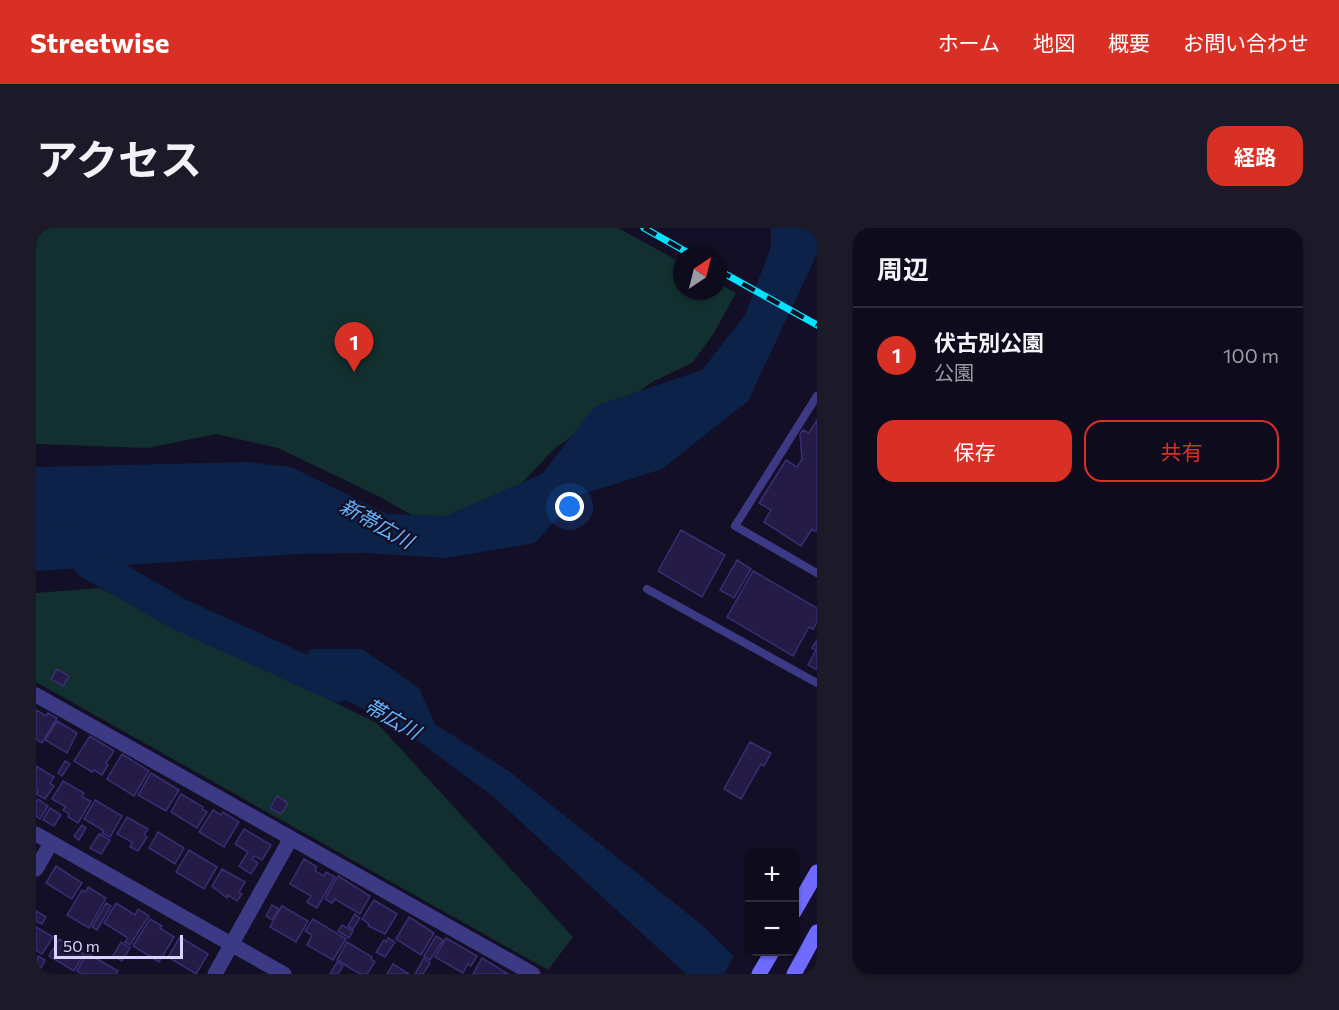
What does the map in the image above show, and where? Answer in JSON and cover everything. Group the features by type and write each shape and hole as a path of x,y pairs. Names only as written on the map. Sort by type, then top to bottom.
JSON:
{"street":[{"path":"36,695 533,974"},
{"path":"36,834 284,974"},
{"path":"215,974 291,838"},
{"path":"36,869 51,843"},
{"path":"799,905 817,872"},
{"path":"795,972 817,933"},
{"path":"759,974 769,956"}],"lane":[{"path":"817,396 735,526 817,573"},
{"path":"647,589 817,683"}],"green space":[{"path":"36,228 618,228 673,258 673,300 727,300 727,288 736,293 714,333 692,363 654,381 555,448 523,482 475,520 417,518 378,496 278,448 216,434 148,448 36,444"},
{"path":"99,588 377,723 573,937 548,970 36,682 36,593"}],"water":[{"name":"新帯広川","path":"771,228 817,228 817,254 748,401 662,469 577,496 535,543 446,558 365,553 296,554 36,571 36,467 248,462 291,467 387,514 445,516 542,474 595,406 702,370 745,315 771,247"},
{"path":"311,649 362,649 419,688 435,724 510,772 703,926 752,974 686,974 494,797 402,729 295,674"}],"pier":[{"path":"735,954 754,972 755,974 724,974"}],"building":[{"path":"817,420 817,532 812,529 801,546 764,522 771,510 759,503 786,460 797,467 802,459 800,434 803,430 809,433"},
{"path":"681,530 725,555 702,597 658,571"},
{"path":"737,560 751,569 734,598 720,590"},
{"path":"753,571 817,608 817,622 813,629 809,627 793,656 727,617"},
{"path":"817,640 817,670 808,665 816,650 812,648"},
{"path":"57,669 69,676 63,686 51,679"},
{"path":"36,710 46,716 48,713 57,718 42,743 36,739"},
{"path":"57,721 77,733 67,753 45,740"},
{"path":"90,736 114,751 102,775 74,761"},
{"path":"750,742 771,753 764,766 761,764 741,799 724,789"},
{"path":"122,754 149,771 134,796 107,779"},
{"path":"65,761 70,764 62,776 58,773"},
{"path":"36,766 54,777 50,783 54,786 45,799 36,794 38,791 36,790"},
{"path":"151,773 179,790 166,811 138,795"},
{"path":"63,781 84,793 82,797 91,801 78,823 68,817 69,814 63,810 66,807 52,799"},
{"path":"181,794 203,807 202,809 207,812 197,828 171,812"},
{"path":"277,796 288,803 281,814 270,808"},
{"path":"38,799 48,806 40,819 36,816"},
{"path":"95,800 122,816 110,837 84,819"},
{"path":"50,808 61,815 54,826 43,820"},
{"path":"213,810 221,815 223,812 239,822 224,847 199,832"},
{"path":"127,817 148,829 144,835 147,837 138,851 130,847 132,842 117,834"},
{"path":"82,825 86,828 79,840 74,836"},
{"path":"244,829 271,845 262,860 254,856 252,859 258,863 251,874 239,866 248,852 235,844"},
{"path":"158,832 184,848 175,864 149,848"},
{"path":"99,834 110,840 101,854 90,848"},
{"path":"189,850 217,867 204,889 176,872"},
{"path":"304,859 317,867 315,871 324,876 326,872 335,877 317,908 307,902 311,896 290,884"},
{"path":"56,866 82,883 72,899 46,883"},
{"path":"222,869 245,882 239,892 242,894 237,901 228,895 227,898 212,886"},
{"path":"338,876 370,896 360,914 335,899 332,903 325,899"},
{"path":"88,887 106,898 89,928 67,915 82,890 86,892"},
{"path":"374,900 397,914 385,934 368,926 369,924 362,919"},
{"path":"106,903 111,906 97,930 92,927"},
{"path":"116,903 135,915 138,909 149,916 130,945 125,942 128,938 104,923"},
{"path":"272,905 279,909 272,920 266,916"},
{"path":"282,906 308,921 296,942 270,927"},
{"path":"36,911 46,917 42,924 36,921"},
{"path":"355,914 360,918 353,929 348,926"},
{"path":"409,917 434,933 421,955 396,939"},
{"path":"150,919 174,937 159,962 133,946"},
{"path":"313,919 346,939 333,960 307,945 312,935 305,931"},
{"path":"342,925 353,931 349,938 338,931"},
{"path":"36,927 53,937 42,954 36,950"},
{"path":"436,936 443,940 430,960 424,956"},
{"path":"180,937 208,954 196,974 168,957"},
{"path":"388,938 395,942 385,957 376,952"},
{"path":"446,938 477,956 471,966 468,964 463,973 435,957"},
{"path":"59,939 84,954 74,971 49,956"},
{"path":"121,942 130,948 122,961 113,956"},
{"path":"347,942 372,957 371,959 375,962 367,974 360,974 337,960"},
{"path":"87,953 118,971 116,974 81,974 77,971"},
{"path":"38,956 45,960 41,968 36,965"},
{"path":"424,958 430,963 423,974 415,974"},
{"path":"482,958 508,974 473,974"},
{"path":"337,962 343,966 338,974 330,974"},
{"path":"393,964 409,974 387,974"}],"waterway":[{"name":"帯広川","path":"65,536 88,562 179,614 337,686"}],"railway":[{"path":"644,228 676,246"},
{"path":"727,275 817,325"}],"place":[{"name":"伏古別公園","path":"354,372"}]}
